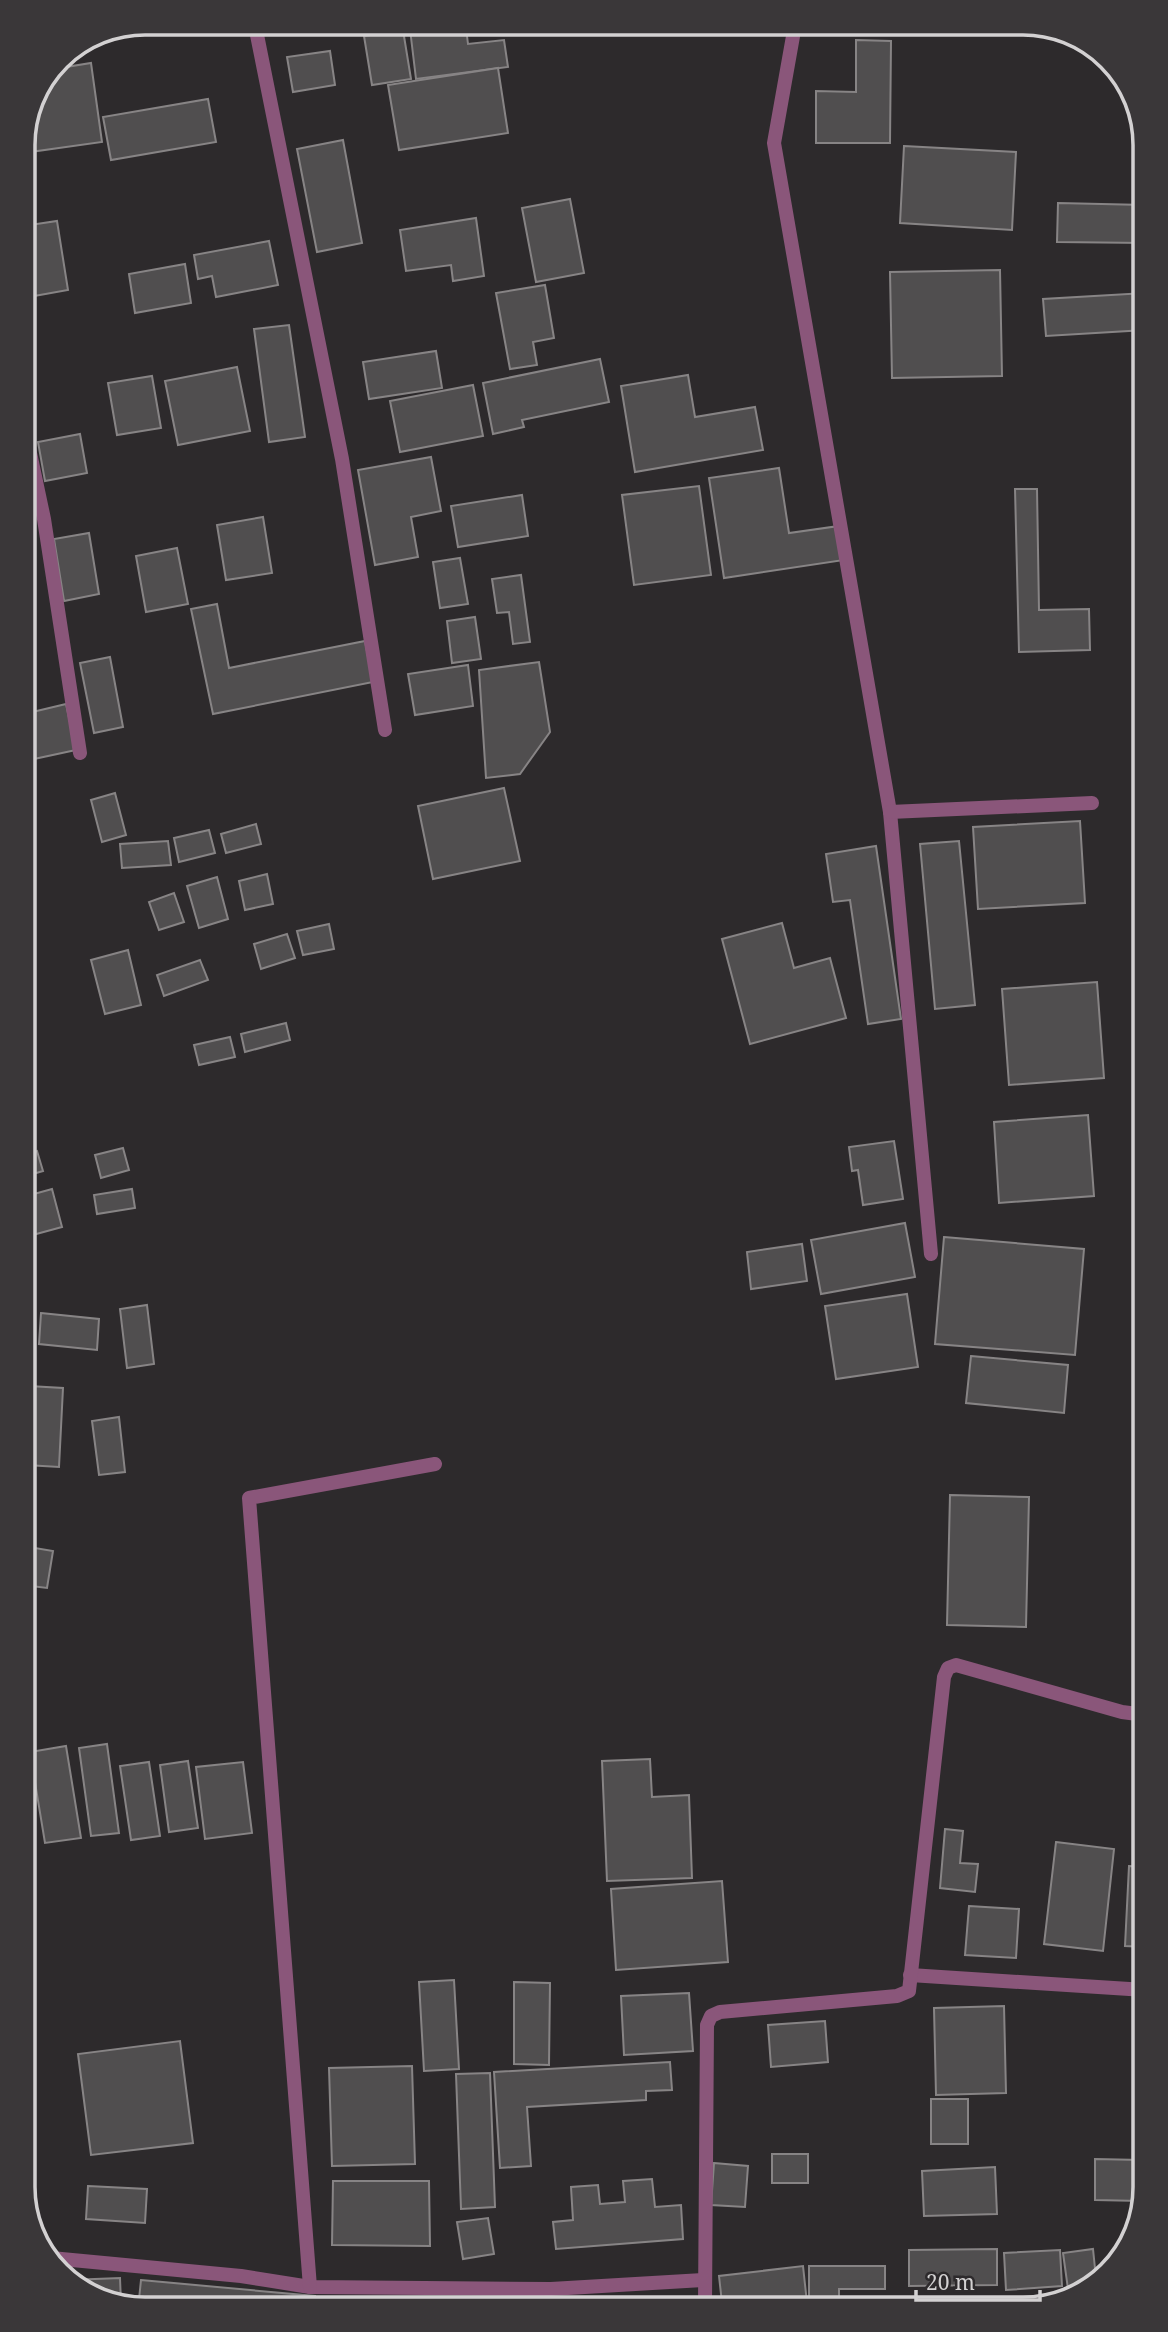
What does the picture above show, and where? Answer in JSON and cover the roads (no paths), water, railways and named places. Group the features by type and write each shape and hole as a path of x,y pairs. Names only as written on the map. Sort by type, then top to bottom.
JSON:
{"street":[{"path":"257,35 342,459 384,730"},
{"path":"793,35 774,143 890,812 931,1254"},
{"path":"35,477 80,753"},
{"path":"890,812 1092,803"},
{"path":"310,2287 249,1498 435,1464"},
{"path":"704,2297 707,2025 711,2015 897,1996 909,1991 944,1676 948,1668 956,1665 1133,1713"},
{"path":"910,1975 1133,1989"},
{"path":"61,2259 241,2276 310,2287 551,2289 703,2280"}]}
